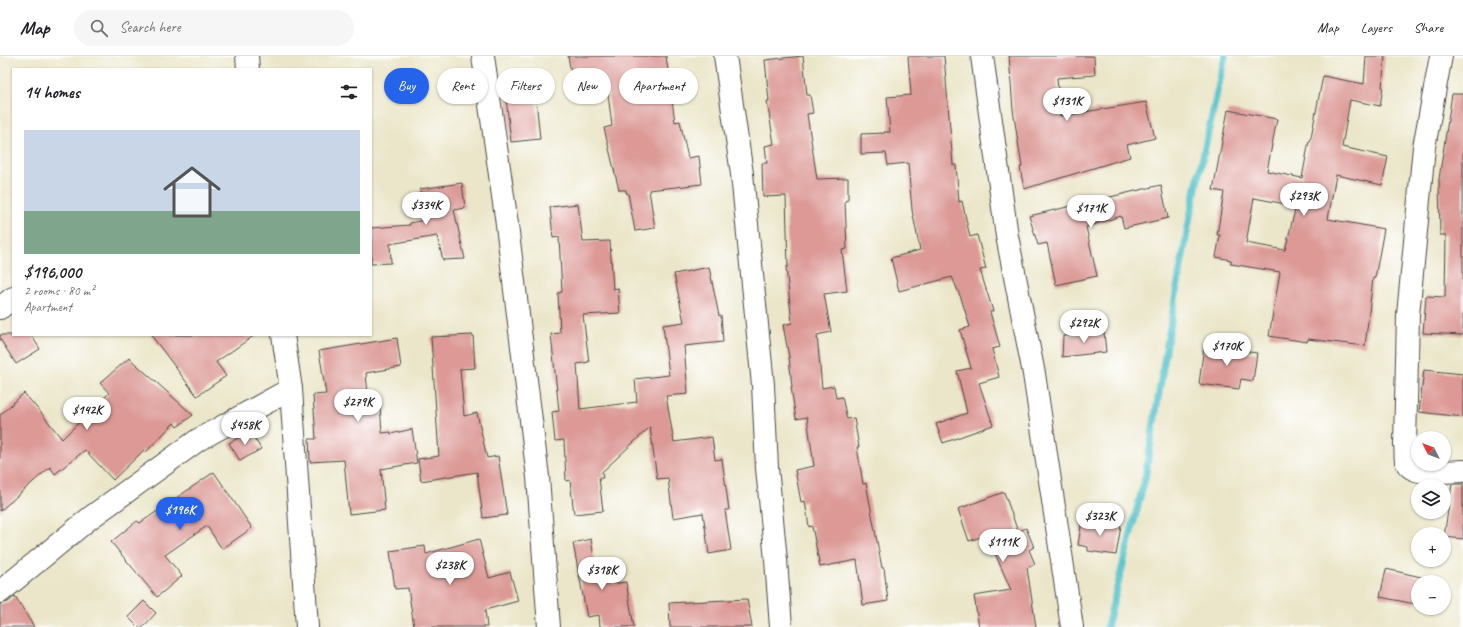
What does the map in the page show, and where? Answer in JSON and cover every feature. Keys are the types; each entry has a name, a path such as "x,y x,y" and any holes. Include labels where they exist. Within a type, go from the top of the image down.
{"street":[{"path":"247,56 248,68"},
{"path":"482,56 506,217 537,469 549,627"},
{"path":"725,56 742,174 763,385 767,468 781,627"},
{"path":"982,56 1007,236 1034,374 1072,627"},
{"path":"1441,56 1424,147 1410,299 1406,461 1414,470 1424,472 1463,471"},
{"path":"0,308 12,299"},
{"path":"283,336 291,389 307,627"},
{"path":"0,592 90,518 198,440 291,389"}],"building":[{"path":"568,56 666,56 668,68 619,68 619,104 673,104 675,122 680,121 688,158 699,156 702,184 649,190 655,228 635,231 628,193 626,193 626,190 619,190 604,128 612,126 609,104 611,104 611,68 570,68"},
{"path":"803,56 807,95 810,95 813,113 807,114 817,179 848,178 848,200 845,201 847,249 842,250 847,291 824,294 831,332 817,335 822,388 834,386 836,398 842,397 847,419 854,418 863,484 866,483 882,568 884,568 888,601 863,605 857,560 820,567 812,526 809,527 805,501 801,502 795,470 814,466 807,417 796,419 791,387 789,357 783,325 792,323 786,267 788,267 786,196 763,197 762,163 767,163 765,146 774,144 767,101 769,101 765,60"},
{"path":"908,56 944,56 953,165 956,165 959,202 962,201 970,237 977,235 986,269 980,270 993,311 990,312 1000,347 992,349 999,377 979,383 993,425 943,443 936,424 967,413 957,371 971,368 960,330 970,327 961,298 952,277 899,291 891,258 920,250 912,210 908,163 888,165 886,153 861,154 861,134 890,132 887,97 911,95"},
{"path":"1009,56 1094,56 1095,75 1057,78 1060,116 1146,102 1155,138 1127,145 1130,157 1024,189 1013,110"},
{"path":"1366,56 1385,56 1380,106 1350,100 1342,147 1388,157 1382,185 1336,175 1328,219 1384,229 1375,278 1373,278 1365,346 1308,339 1307,342 1269,336 1280,272 1231,264 1231,260 1216,257 1220,235 1217,235 1224,192 1213,190 1228,110 1277,119 1267,171 1302,178 1323,76 1364,84","holes":["1254,198 1296,206 1285,250 1246,243"]},
{"path":"1452,94 1463,94 1463,335 1423,333 1426,296 1445,297 1446,235 1440,235 1439,179"},
{"path":"507,104 536,104 540,139 511,142"},
{"path":"462,183 465,208 454,210 465,259 443,260 437,236 390,244 391,263 372,264 372,228 410,225 410,223 424,220 420,189"},
{"path":"1161,185 1168,218 1124,228 1121,216 1086,227 1097,276 1056,285 1047,243 1038,245 1029,216"},
{"path":"578,204 583,242 610,241 613,289 618,288 620,313 583,315 589,362 577,364 580,409 637,402 635,379 669,375 663,325 684,322 674,274 709,267 719,316 721,315 723,342 684,346 688,394 666,396 674,442 712,437 715,460 722,459 729,510 725,510 731,550 709,554 703,513 673,518 668,478 657,479 650,427 602,472 603,478 599,478 603,511 574,514 570,480 566,481 564,440 555,441 552,412 559,411 551,334 560,333 558,293 562,292 559,237 553,238 550,207"},
{"path":"1104,332 1106,352 1062,357 1063,336"},
{"path":"0,335 32,336 40,349 16,364 0,339"},
{"path":"473,335 475,368 460,369 464,416 477,413 487,458 498,456 507,515 483,518 477,472 421,481 418,459 439,456 431,337"},
{"path":"152,336 254,336 216,362 226,376 197,396"},
{"path":"397,338 401,367 366,373 369,406 380,405 382,433 391,432 391,434 412,429 417,463 381,469 385,510 349,514 344,460 310,462 309,439 316,439 313,395 326,394 319,351"},
{"path":"1204,346 1257,353 1253,381 1241,379 1239,389 1199,384"},
{"path":"129,358 193,415 177,427 174,423 146,452 144,450 113,480 85,450 55,474 50,467 0,511 0,415 24,393 62,439 109,393 100,383"},
{"path":"1424,370 1463,374 1463,417 1419,412"},
{"path":"250,431 261,449 240,461 229,443"},
{"path":"214,472 252,528 222,549 207,526 165,555 182,576 157,597 111,542 137,521 140,523"},
{"path":"1452,484 1463,484 1463,539 1451,538 1451,527 1446,527 1447,519 1451,519"},
{"path":"1004,492 1018,532 1026,528 1034,547 1029,550 1035,564 1027,568 1036,627 979,627 974,596 1011,590 987,535 969,541 958,509"},
{"path":"1082,520 1121,526 1116,555 1088,551 1088,547 1078,545"},
{"path":"479,539 489,578 510,572 518,601 485,610 487,627 414,627 408,588 395,589 390,551 425,546 426,554"},
{"path":"591,539 597,577 611,574 613,584 626,582 634,627 600,627 599,615 587,617 573,543"},
{"path":"1386,569 1412,575 1411,575 1411,603 1380,597"},
{"path":"15,596 34,627 0,627 0,604 8,602"},
{"path":"747,599 752,627 670,627 669,603"},
{"path":"144,601 156,613 143,627 138,627 128,617"}],"waterway":[{"path":"1107,627 1145,478 1191,211 1225,56"}]}
